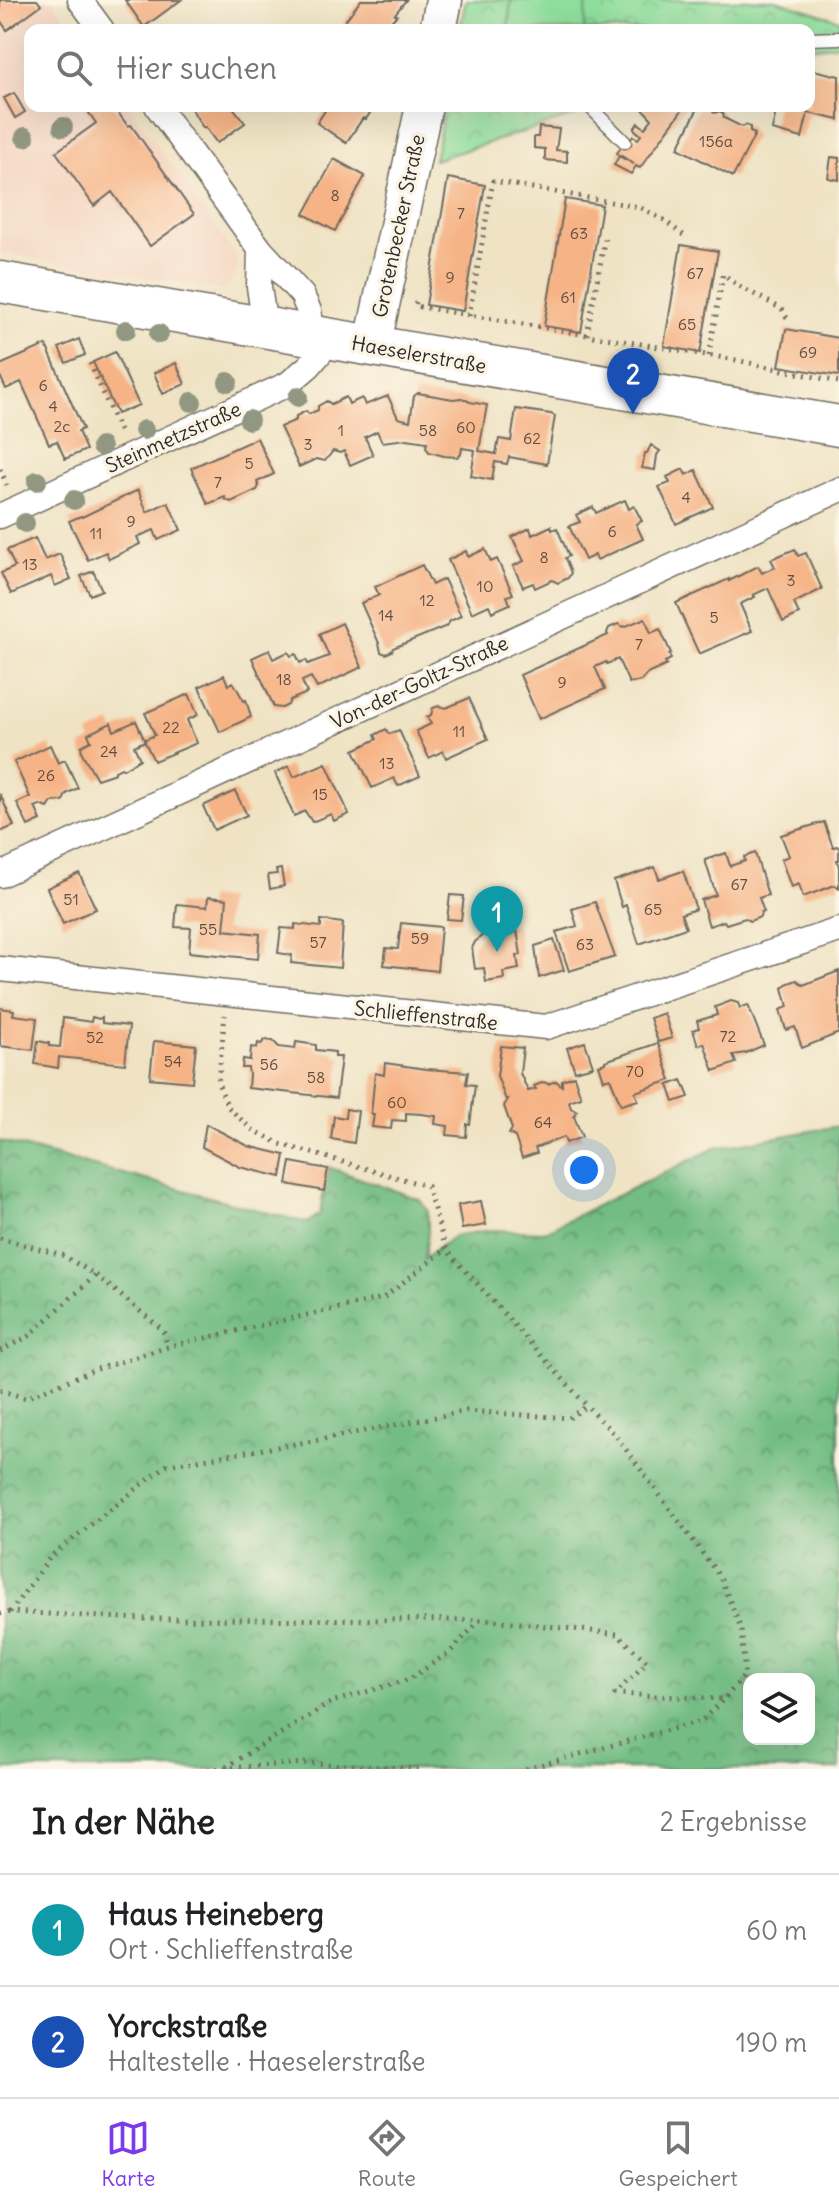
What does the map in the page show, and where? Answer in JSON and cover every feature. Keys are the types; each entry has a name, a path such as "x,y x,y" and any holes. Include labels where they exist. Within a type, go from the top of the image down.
{"main road":[{"path":"439,24 444,0"},
{"name":"Grotenbecker Straße","path":"372,347 423,112"},
{"name":"Haeselerstraße","path":"0,282 839,426"}],"street":[{"path":"80,0 98,24"},
{"path":"161,112 260,249 302,295 322,337"},
{"path":"260,249 259,287 265,327"},
{"name":"Steinmetzstraße","path":"0,516 288,384 309,366 322,337"},
{"name":"Von-der-Goltz-Straße","path":"0,875 839,490"},
{"name":"Schlieffenstraße","path":"0,969 546,1027 839,930"}],"lane":[{"path":"815,39 839,38"},
{"path":"594,112 625,142"}],"path":[{"path":"469,316 493,181 639,207 664,220 687,238"},
{"path":"587,335 605,238"},
{"path":"709,356 723,274 782,309 788,320"},
{"path":"418,291 415,306 709,356 839,382"},
{"path":"90,363 130,456"},
{"path":"227,994 218,1083 228,1107 250,1128 280,1144 427,1186 446,1249 616,1436 720,1577 741,1629 745,1675 701,1721 526,1769"},
{"path":"0,1238 62,1255 96,1275 163,1330 168,1347"},
{"path":"0,1390 25,1398 91,1371 168,1347 383,1298 446,1249"},
{"path":"0,1351 29,1336 96,1275"},
{"path":"10,1612 51,1556 167,1465 319,1440 466,1411 569,1418 587,1406"},
{"path":"0,1614 142,1619 480,1621 554,1626 617,1634 647,1662 615,1694 724,1699"},
{"path":"226,1767 332,1702 410,1679 451,1651 480,1621"},
{"path":"208,1769 305,1763 422,1769"}],"shaded area":[{"path":"0,0 52,0 70,24 24,24 24,112 132,112 236,256 237,272 226,288 221,290 0,253"}],"green space":[{"path":"466,0 776,0 839,20 839,44 815,47 815,24 461,24"},
{"path":"511,0 587,0 585,24 509,24"},
{"path":"444,112 583,112 577,115 434,160"},
{"path":"839,1126 839,1769 0,1769 0,1141 307,1223 320,1214 328,1167 419,1199 428,1211 424,1259 454,1236 490,1230 543,1232 715,1148"}],"building":[{"path":"0,0 37,0 41,5 7,30 0,20"},
{"path":"125,0 181,0 148,24 142,24"},
{"path":"361,0 406,0 389,24 343,24"},
{"path":"815,70 839,76 839,120 808,113 802,138 772,130 776,112 815,112"},
{"path":"14,93 25,112 15,118 4,98"},
{"path":"88,112 118,112 128,126 131,125 194,214 150,246 112,192 94,206 56,152 96,123"},
{"path":"194,112 237,112 245,123 217,143"},
{"path":"324,112 371,112 346,143 317,123"},
{"path":"646,112 681,112 640,168 636,166 631,174 614,165 619,156 634,164 617,153 628,138 630,140 633,136 638,139 641,135 634,129 638,123 645,128 652,119"},
{"path":"696,112 721,112 724,118 742,127 750,127 750,132 755,134 733,177 678,148"},
{"path":"539,127 559,129 556,150 567,151 567,162 545,160 545,149 534,148 534,137 538,137"},
{"path":"831,157 839,158 839,180 828,178"},
{"path":"334,159 365,176 335,231 304,214"},
{"path":"448,178 485,185 463,311 426,305"},
{"path":"565,199 602,205 581,332 544,326"},
{"path":"681,245 718,251 700,353 664,346"},
{"path":"786,329 839,338 839,376 779,366"},
{"path":"79,339 85,355 66,363 59,348"},
{"path":"46,345 83,429 78,431 86,450 65,459 57,441 49,444 21,382 6,389 0,376 0,365"},
{"path":"115,352 139,405 117,414 93,362"},
{"path":"176,363 185,384 163,394 154,373"},
{"path":"418,393 462,398 487,405 479,451 496,454 499,439 511,441 516,409 555,416 547,464 509,457 507,464 495,462 492,480 471,476 475,450 462,448 457,457 444,456 429,452 427,442 407,439 382,442 377,431 365,437 373,455 350,465 344,451 333,451 325,461 316,459 299,467 280,427 296,420 296,416 306,411 309,414 318,410 318,406 327,401 331,404 346,397 349,404 362,398 365,405 388,396 398,418 410,421 414,396"},
{"path":"257,438 274,474 257,482 257,490 231,502 225,497 208,504 191,468"},
{"path":"651,445 660,451 655,470 642,468 645,453"},
{"path":"683,469 686,475 696,470 713,507 676,524 659,487 670,483 667,477"},
{"path":"138,490 147,512 168,502 181,530 158,540 154,530 137,537 140,544 109,559 106,552 88,560 69,521"},
{"path":"625,500 629,509 634,506 642,521 636,524 643,539 597,560 595,555 585,560 569,526 580,522 576,515 593,507 596,513"},
{"path":"551,526 552,530 557,528 569,556 565,558 571,573 558,583 552,580 535,588 533,583 523,587 513,566 524,561 512,537 530,528 532,535"},
{"path":"35,538 45,560 60,554 71,579 55,586 51,576 11,594 1,573 15,567 7,550"},
{"path":"485,549 491,562 497,559 513,594 507,596 510,604 492,612 489,605 472,613 448,560 466,551 468,557"},
{"path":"795,549 798,556 806,553 822,589 794,603 799,614 783,622 768,588 753,595 755,597 740,604 752,631 699,654 676,603 758,566 762,573 775,567 771,559"},
{"path":"422,565 432,585 444,579 461,616 447,626 393,648 386,654 381,652 361,603 379,595 375,587"},
{"path":"93,571 102,590 90,595 81,576"},
{"path":"645,618 651,633 660,629 671,653 671,659 665,662 667,665 647,674 641,681 629,683 618,659 606,662 595,667 605,689 539,719 520,675 608,635 609,628 618,624 624,627"},
{"path":"342,623 362,667 317,688 311,677 302,681 307,693 290,700 282,708 274,707 252,658 269,650 273,659 288,652 291,656 296,654 300,663 306,660 308,664 329,656 319,634"},
{"path":"224,675 228,685 233,682 246,700 251,717 220,732 199,687"},
{"path":"189,694 198,715 187,720 197,743 154,761 144,740 155,735 145,713"},
{"path":"469,698 488,739 446,758 443,751 429,758 416,731 431,724 427,717 433,708 446,708"},
{"path":"136,721 145,741 134,746 140,759 97,779 82,753 81,746 91,741 88,734 111,723 114,731"},
{"path":"386,729 389,734 399,730 420,776 398,786 394,778 372,788 354,750 377,739 375,735"},
{"path":"50,745 58,763 65,760 78,788 66,794 63,801 52,802 48,808 35,807 41,820 28,826 17,803 30,797 14,762"},
{"path":"326,763 349,814 334,821 331,814 312,822 305,811 294,816 275,773 289,766 294,777"},
{"path":"235,791 247,815 214,830 203,806"},
{"path":"0,794 14,826 0,832"},
{"path":"824,822 833,847 838,846 839,849 839,888 835,885 803,897 799,884 791,887 781,859 789,856 781,835"},
{"path":"726,853 730,866 745,861 744,857 755,853 768,895 759,898 764,912 760,917 709,926 701,900 716,895 705,860"},
{"path":"655,867 659,879 683,871 696,909 681,914 686,928 639,944 614,881"},
{"path":"281,869 284,886 270,889 268,875 277,874 276,870"},
{"path":"79,873 96,909 63,924 47,888"},
{"path":"450,895 464,896 461,920 447,919"},
{"path":"208,897 227,899 224,930 260,934 258,959 189,952 191,928 175,927 177,904 207,907"},
{"path":"595,902 615,957 569,971 556,932 577,926 572,909"},
{"path":"321,920 343,923 340,968 291,963 292,955 278,953 281,928 295,929 295,924 321,927"},
{"path":"401,923 441,927 437,971 384,965 386,948 398,949"},
{"path":"516,924 521,955 517,956 519,969 503,972 504,979 486,982 484,968 475,969 472,948 475,942 489,929"},
{"path":"554,940 564,970 539,978 535,946"},
{"path":"839,971 839,1033 802,1048 795,1027 786,1030 780,1010 788,1007 783,988 797,980 803,985"},
{"path":"731,1001 738,1003 740,1008 748,1005 764,1045 733,1055 736,1063 714,1071 704,1043 698,1045 693,1030 699,1028 697,1021 717,1015 715,1007"},
{"path":"0,1008 14,1010 13,1015 37,1018 33,1050 0,1046"},
{"path":"664,1013 672,1038 658,1042 650,1018"},
{"path":"92,1017 102,1017 102,1023 129,1026 125,1064 59,1057 58,1068 35,1064 38,1041 60,1047 63,1018 91,1022"},
{"path":"154,1041 196,1045 192,1082 150,1078"},
{"path":"273,1041 279,1047 295,1049 296,1042 316,1045 316,1050 335,1052 335,1057 341,1057 336,1098 248,1088 248,1068 242,1068 243,1059 250,1060 251,1047 257,1048 258,1043"},
{"path":"585,1042 593,1066 575,1071 567,1048"},
{"path":"658,1043 671,1080 635,1092 638,1100 621,1105 610,1078 604,1080 599,1065"},
{"path":"501,1046 523,1048 520,1073 528,1091 544,1082 556,1081 562,1086 562,1080 574,1076 581,1097 569,1101 571,1108 577,1111 574,1116 582,1137 566,1143 564,1137 535,1148 537,1153 522,1158 515,1137 509,1134 512,1129 504,1106 508,1099 497,1076"},
{"path":"385,1063 468,1072 466,1084 475,1085 466,1137 447,1135 448,1126 435,1124 436,1116 421,1114 406,1113 406,1121 392,1120 391,1129 372,1127 375,1073 384,1075"},
{"path":"682,1080 689,1097 674,1102 668,1085"},
{"path":"346,1109 358,1111 354,1143 331,1139 334,1116 345,1118"},
{"path":"206,1124 248,1146 285,1155 281,1177 240,1167 202,1147"},
{"path":"291,1162 328,1169 324,1191 287,1184"},
{"path":"481,1201 486,1225 462,1229 458,1205"}],"place":[{"name":"Yorckstraße","path":"633,414"},
{"name":"Haus Heineberg","path":"497,952"}]}
